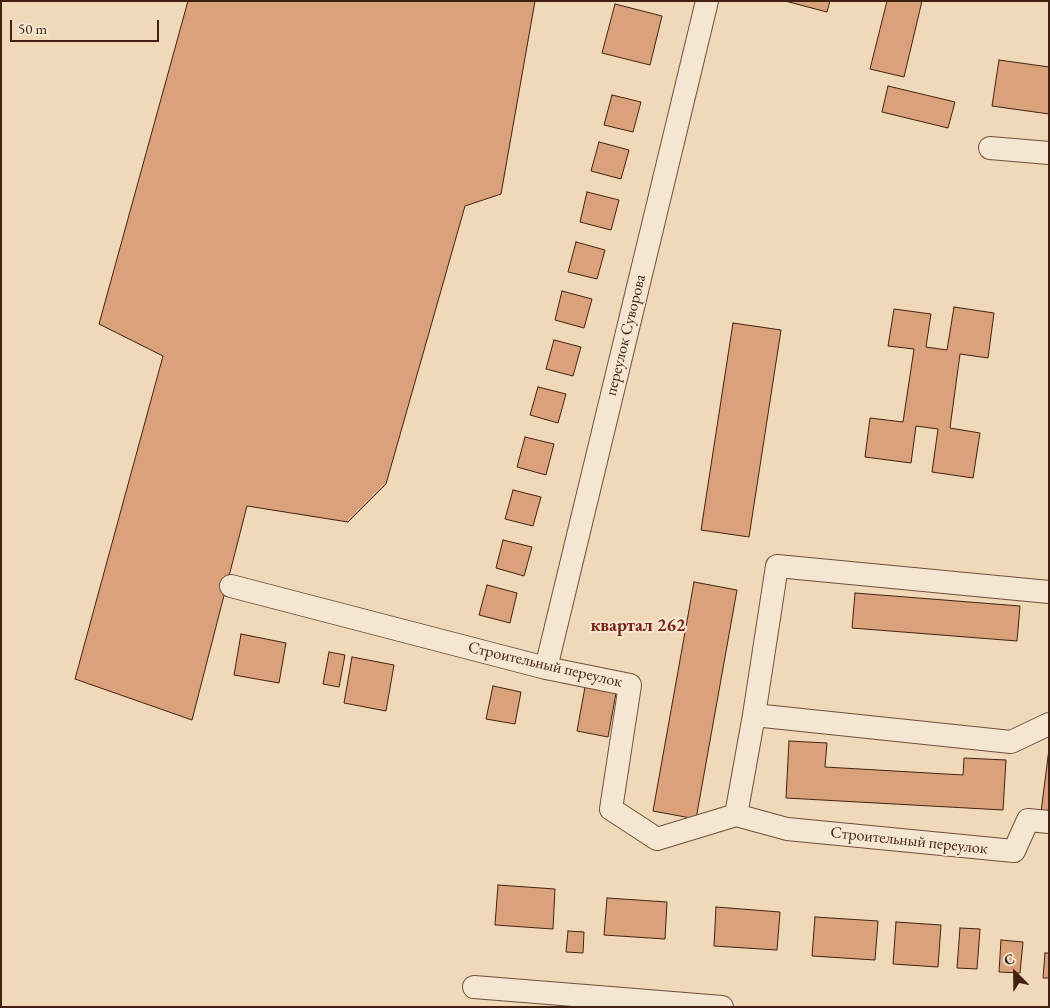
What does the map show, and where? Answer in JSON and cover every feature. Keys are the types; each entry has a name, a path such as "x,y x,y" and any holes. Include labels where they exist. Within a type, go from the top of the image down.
{"street":[{"name":"переулок Суворова","path":"546,668 707,1"},
{"path":"990,148 1049,152"},
{"path":"736,815 754,715 777,566 1049,592"},
{"name":"Строительный переулок","path":"231,586 546,668 630,685 612,810 657,839 736,815 788,829 1014,851 1028,820 1049,822"},
{"path":"754,715 1011,742 1049,724"},
{"path":"474,987 722,1007"}],"building":[{"path":"188,1 535,1 501,194 465,206 386,484 348,522 247,506 192,720 75,679 163,356 99,324"},
{"path":"785,1 830,1 827,12"},
{"path":"887,1 922,1 904,77 870,69"},
{"path":"615,4 662,16 650,65 602,53"},
{"path":"999,60 1049,67 1049,114 992,106"},
{"path":"888,86 955,102 948,128 882,112"},
{"path":"612,95 641,102 633,132 604,125"},
{"path":"599,142 629,150 621,179 591,171"},
{"path":"587,192 619,200 611,230 580,222"},
{"path":"576,242 605,250 597,279 568,272"},
{"path":"562,291 592,299 584,328 555,320"},
{"path":"954,307 994,313 988,358 960,354 950,428 980,433 973,478 932,472 938,429 916,426 911,463 865,457 870,418 903,422 914,349 888,346 894,309 931,314 926,347 947,350"},
{"path":"733,323 781,330 749,537 701,530"},
{"path":"554,340 581,347 573,376 546,369"},
{"path":"538,387 566,394 558,423 530,415"},
{"path":"525,437 554,444 546,475 517,467"},
{"path":"513,490 541,497 533,526 505,519"},
{"path":"503,540 532,547 524,576 496,568"},
{"path":"694,582 737,590 696,819 653,811"},
{"path":"487,585 517,593 510,623 479,615"},
{"path":"855,593 1020,606 1017,641 852,628"},
{"path":"241,634 286,643 279,683 234,675"},
{"path":"329,652 345,655 339,687 323,684"},
{"path":"352,657 394,665 386,711 344,703"},
{"path":"493,686 521,692 515,724 486,719"},
{"path":"585,687 616,693 608,737 577,731"},
{"path":"789,741 827,743 825,767 963,775 964,758 1006,760 1003,810 786,798"},
{"path":"1049,749 1049,813 1041,812"},
{"path":"498,885 555,889 553,929 495,925"},
{"path":"607,898 667,902 665,939 604,935"},
{"path":"716,907 780,912 777,950 714,946"},
{"path":"815,917 878,921 875,960 812,956"},
{"path":"896,922 941,925 938,967 893,964"},
{"path":"960,928 980,929 977,969 957,968"},
{"path":"568,931 584,932 583,953 566,952"},
{"path":"1001,940 1023,942 1020,973 999,972"},
{"path":"1045,953 1049,953 1049,978 1043,978"}],"district":[{"name":"квартал 262","path":"638,626"}]}
